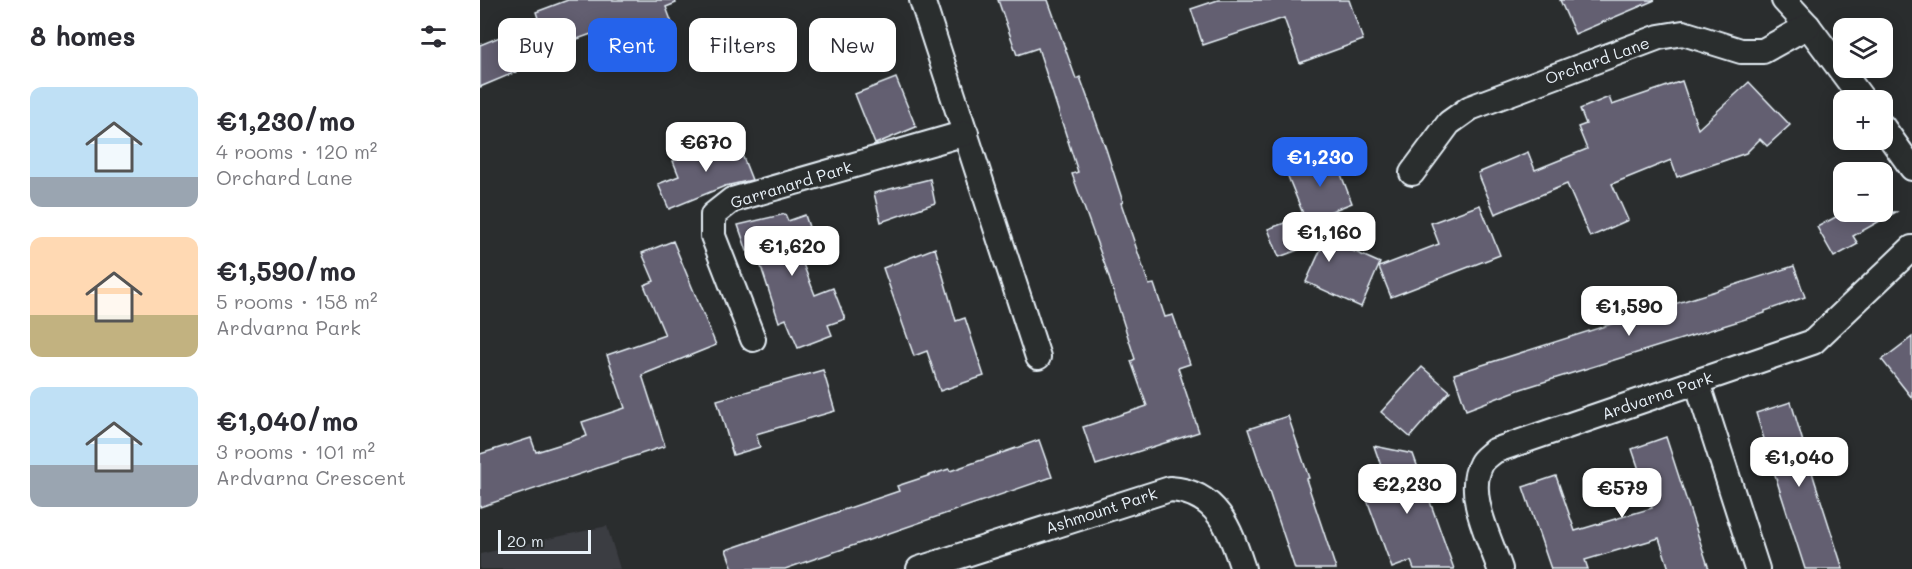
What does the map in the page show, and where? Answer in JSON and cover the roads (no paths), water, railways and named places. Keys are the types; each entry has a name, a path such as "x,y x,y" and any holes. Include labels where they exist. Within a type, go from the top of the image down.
{"street":[{"path":"922,0 1038,357"},
{"path":"1784,0 1808,26 1856,90"},
{"name":"Orchard Lane","path":"1412,172 1435,140 1464,111 1659,37 1683,33 1741,51 1762,51 1808,26"},
{"name":"Garranard Park","path":"753,339 713,236 713,215 720,207 732,200 966,133"},
{"path":"1893,141 1912,168"},
{"name":"Ardvarna Park","path":"1500,569 1477,500 1476,479 1481,462 1494,451 1813,342 1912,248"},
{"path":"1697,382 1757,569"},
{"name":"Ashmount Park","path":"919,569 1170,489 1196,495 1214,507 1230,529 1243,569"}]}
